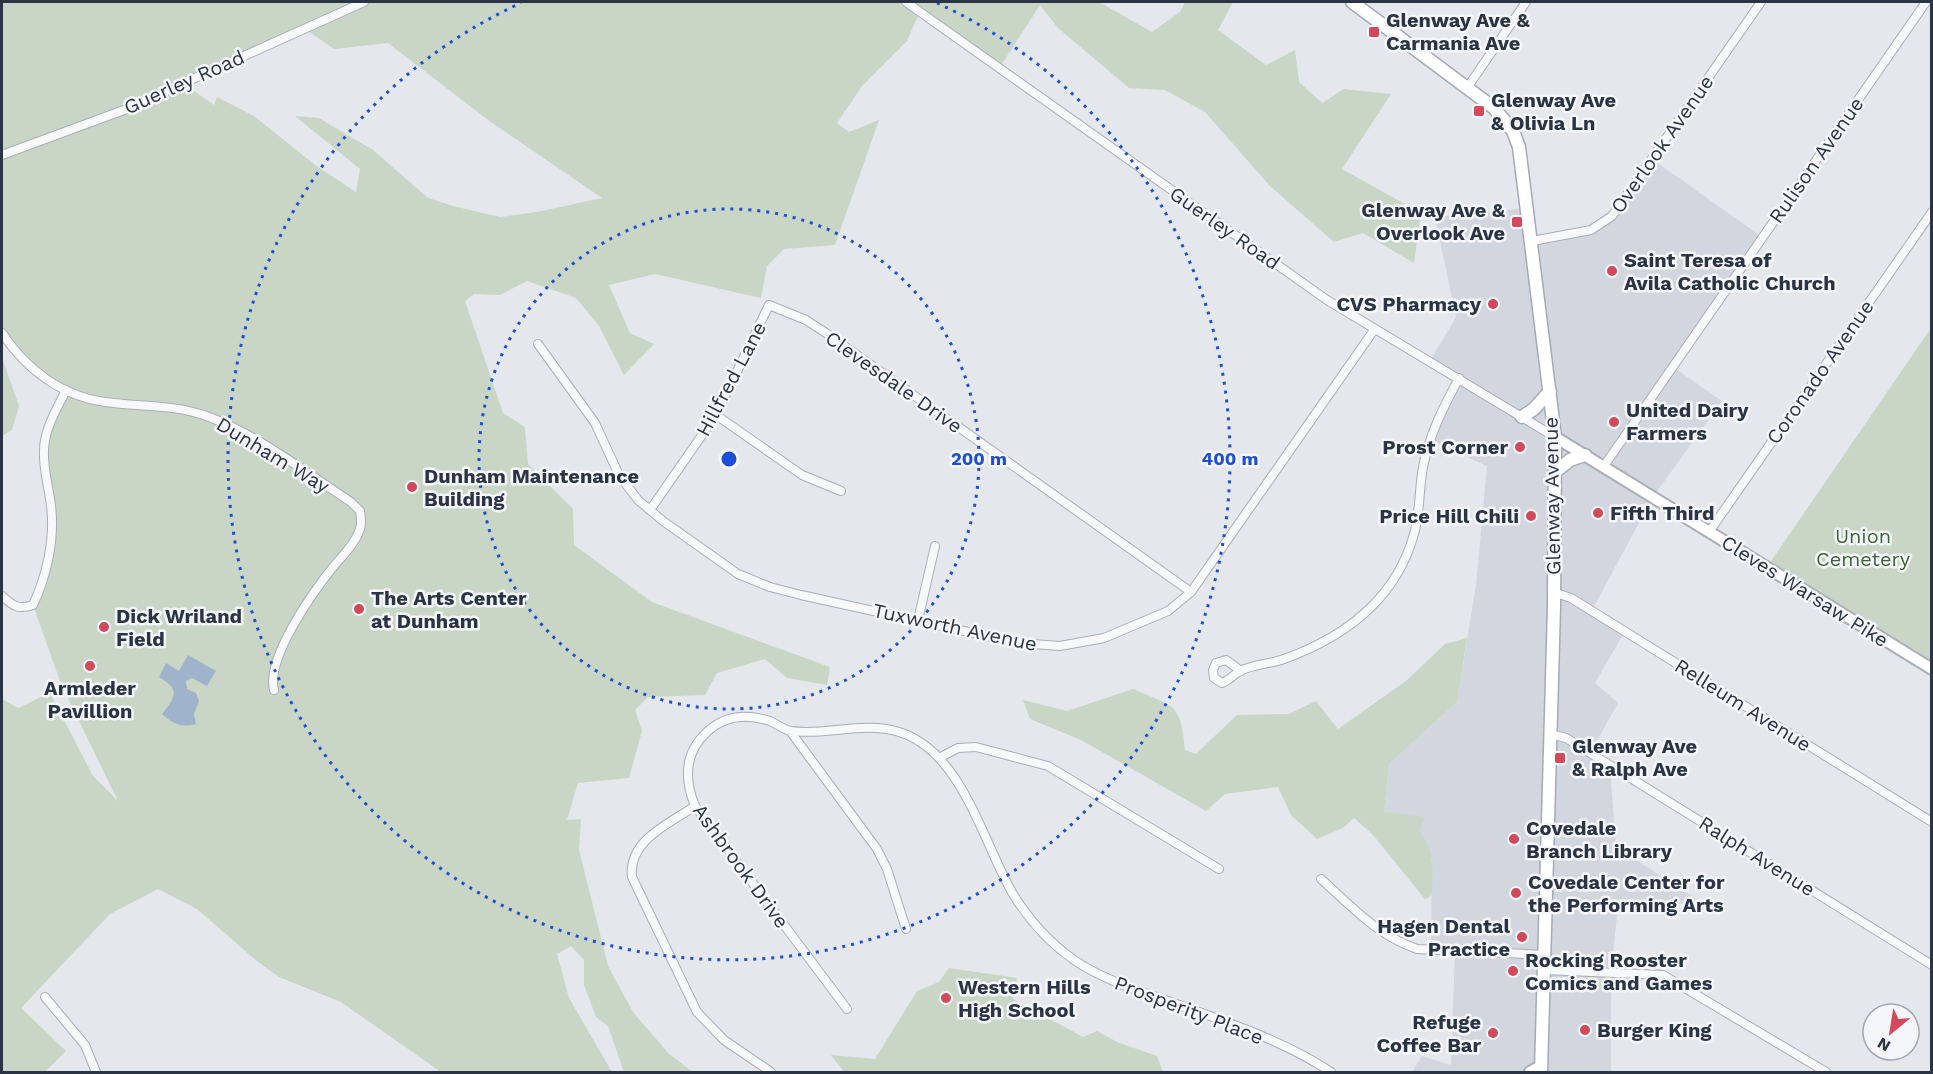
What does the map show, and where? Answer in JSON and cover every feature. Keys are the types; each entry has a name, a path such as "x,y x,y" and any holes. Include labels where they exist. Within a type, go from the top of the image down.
{"main road":[{"name":"Glenway Avenue","path":"1358,4 1494,108 1513,131 1519,147 1555,437 1545,955 1537,1070"},
{"path":"1522,417 1534,409 1550,391"},
{"path":"1554,471 1570,460 1586,455"}],"street":[{"name":"Guerley Road","path":"2,156 134,106 364,2"},
{"name":"Guerley Road","path":"906,2 1327,300 1555,437"},
{"path":"1467,88 1526,2"},
{"name":"Overlook Avenue","path":"1532,242 1542,237 1592,230 1612,216 1761,2"},
{"name":"Rulison Avenue","path":"1604,466 1926,2"},
{"name":"Coronado Avenue","path":"1709,532 1932,212"},
{"name":"Hillfred Lane","path":"650,510 716,415 769,305"},
{"name":"Clevesdale Drive","path":"769,305 806,320 826,333 1191,592"},
{"name":"Tuxworth Avenue","path":"538,344 595,423 624,481 650,510 724,564 753,581 1019,643 1060,646 1104,638 1168,611 1191,592 1374,330"},
{"name":"Dunham Way","path":"2,333 26,363 44,379 66,390 106,402 186,409 231,425 351,502 360,511 361,527 354,542 315,593 282,651 272,681 274,690"},
{"path":"1241,670 1278,662 1322,643 1362,616 1384,594 1408,550 1417,519 1424,464 1430,440 1460,378"},
{"path":"2,596 14,607 23,608 33,605 44,578 50,542 52,508 44,452 46,433 66,390"},
{"path":"716,415 802,475 841,491"},
{"name":"Cleves Warsaw Pike","path":"1555,437 1932,669"},
{"path":"918,620 935,546"},
{"name":"Relleum Avenue","path":"1553,592 1571,598 1932,822"},
{"name":"Ashbrook Drive","path":"847,1009 695,806 687,783 688,762 694,748 708,730 727,719 744,716 773,722 790,731 859,728 897,731 927,746 939,758"},
{"path":"790,731 877,849 887,869 906,929"},
{"name":"Ralph Avenue","path":"1550,734 1566,738 1932,966"},
{"path":"939,758 958,748 976,747 1048,766 1219,869"},
{"name":"Prosperity Place","path":"939,758 973,811 1003,875 1027,915 1073,959 1110,981 1218,1019 1279,1044 1331,1072"},
{"path":"695,806 639,846 632,861 632,877 697,1012 724,1040 771,1072"},
{"path":"1321,879 1361,918 1403,944 1417,949 1545,955"},
{"path":"1544,970 1663,975 1826,1072"},
{"path":"45,997 85,1046 96,1072"}],"shaded area":[{"path":"1652,159 1762,237 1673,367 1722,401 1653,497 1592,610 1625,631 1595,683 1618,703 1590,753 1610,766 1616,847 1703,903 1618,906 1611,971 1611,1072 1412,1072 1422,1056 1451,1065 1455,952 1431,951 1432,859 1384,812 1389,764 1457,702 1476,585 1487,466 1430,440 1459,378 1430,361 1456,317 1435,217 1527,208 1532,241 1585,231 1605,222"}],"green space":[{"path":"2,2 1099,2 1152,32 1180,12 1185,2 1233,2 1218,30 1266,65 1295,50 1299,82 1322,103 1344,89 1391,94 1342,169 1421,213 1414,263 1363,233 1334,242 1270,186 1205,112 1165,90 1129,88 1058,28 1040,5 1000,67 920,11 907,41 862,86 837,123 849,132 879,120 835,245 784,249 767,266 761,298 655,274 609,285 630,333 654,344 624,375 599,326 576,298 527,281 500,295 474,294 465,301 503,413 525,427 528,464 573,509 574,545 652,602 830,667 827,685 787,678 765,659 717,673 705,695 648,697 635,710 642,731 629,778 578,783 567,820 581,819 579,850 608,966 633,1012 669,1054 693,1072 624,1072 608,1026 596,1017 584,985 584,960 571,946 557,954 569,998 612,1072 441,1072 341,1002 279,977 258,962 197,909 158,889 110,914 21,1008 66,1051 45,1072 2,1072 2,699 18,708 50,693 93,776 118,801 61,684 33,605 50,542 44,452 65,390 44,379 2,333","holes":["304,28 334,49 388,43 488,120 602,198 537,212 500,217 453,206 428,198 373,150 319,118 295,116 360,169 356,192 315,165 254,116 217,97 214,105 184,84"]},
{"name":"Union Cemetery","path":"1931,328 1931,669 1767,567"},
{"path":"2,358 19,406 12,430 2,436"},
{"path":"1467,638 1457,702 1389,764 1384,812 1425,817 1419,831 1431,853 1432,895 1425,899 1373,835 1354,818 1343,828 1317,839 1291,815 1278,787 1225,794 1206,811 1081,740 1030,719 1023,700 1067,711 1133,689 1173,708 1181,723 1185,750 1196,754 1237,715 1289,714 1316,701 1338,729 1406,681 1445,644"},
{"name":"Western Hills High School","path":"949,968 1017,978 1013,999 1083,1037 1097,1031 1117,1042 1157,1056 1163,1072 844,1072 831,1055 875,1059 917,991 939,982"}],"water":[{"path":"188,655 216,671 207,686 192,678 186,681 187,689 196,693 199,701 194,714 196,724 186,726 174,723 162,714 174,695 171,686 159,677 166,663 179,671"}],"place":[{"name":"Glenway Ave & Carmania Ave","path":"1374,32"},
{"name":"Glenway Ave & Olivia Ln","path":"1479,111"},
{"name":"Glenway Ave & Overlook Ave","path":"1517,222"},
{"name":"Saint Teresa of Avila Catholic Church","path":"1612,271"},
{"name":"CVS Pharmacy","path":"1493,304"},
{"name":"United Dairy Farmers","path":"1614,422"},
{"name":"Prost Corner","path":"1520,447"},
{"name":"Dunham Maintenance Building","path":"412,487"},
{"name":"Fifth Third","path":"1598,513"},
{"name":"Price Hill Chili","path":"1531,516"},
{"name":"The Arts Center at Dunham","path":"359,609"},
{"name":"Dick Wriland Field","path":"104,627"},
{"name":"Armleder Pavillion","path":"90,666"},
{"name":"Glenway Ave & Ralph Ave","path":"1560,758"},
{"name":"Covedale Branch Library","path":"1514,839"},
{"name":"Covedale Center for the Performing Arts","path":"1516,893"},
{"name":"Hagen Dental Practice","path":"1522,937"},
{"name":"Rocking Rooster Comics and Games","path":"1513,971"},
{"name":"Western Hills High School","path":"946,998"},
{"name":"Burger King","path":"1585,1030"},
{"name":"Refuge Coffee Bar","path":"1493,1033"}]}
